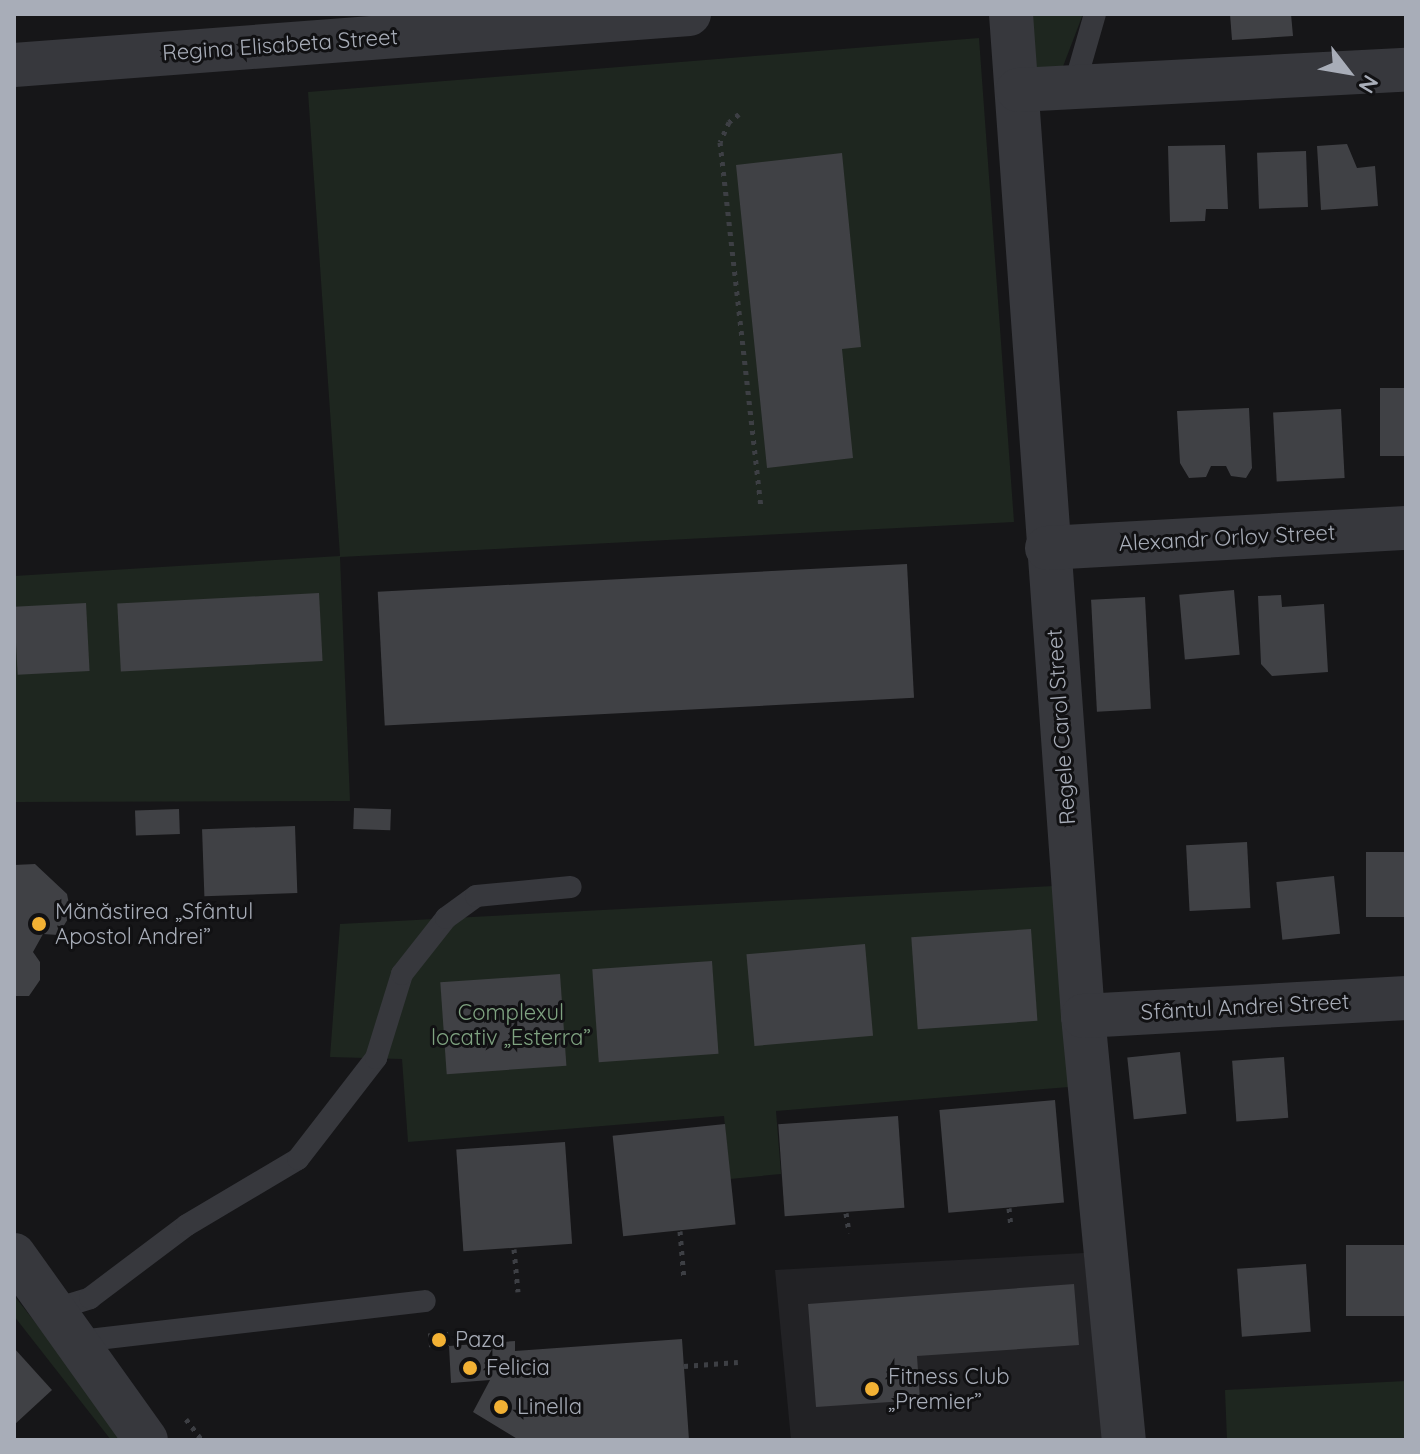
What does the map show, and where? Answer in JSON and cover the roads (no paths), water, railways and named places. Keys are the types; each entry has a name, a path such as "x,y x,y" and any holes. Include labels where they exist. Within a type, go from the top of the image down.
{"street":[{"name":"Regina Elisabeta Street","path":"14,65 689,14"},
{"name":"Regele Carol Street","path":"1011,14 1083,1016 1124,1440"},
{"path":"1018,90 1406,70"},
{"name":"Alexandr Orlov Street","path":"1047,548 1406,528"},
{"name":"Sfântul Andrei Street","path":"1083,1016 1406,998"},
{"path":"14,1255 67,1325 146,1440"}],"lane":[{"path":"1074,87 1095,14"},
{"path":"67,1325 90,1298 187,1225 298,1159 376,1058 402,974 446,918 476,896 571,887"},
{"path":"67,1325 425,1301"}],"place":[{"name":"Mănăstirea „Sfântul Apostol Andrei”","path":"39,924"},
{"name":"Paza","path":"439,1340"},
{"name":"Felicia","path":"470,1368"},
{"name":"Fitness Club „Premier”","path":"872,1389"},
{"name":"Linella","path":"501,1407"}],"park label":[{"name":"Complexul locativ „Esterra”","path":"511,1024"}]}
